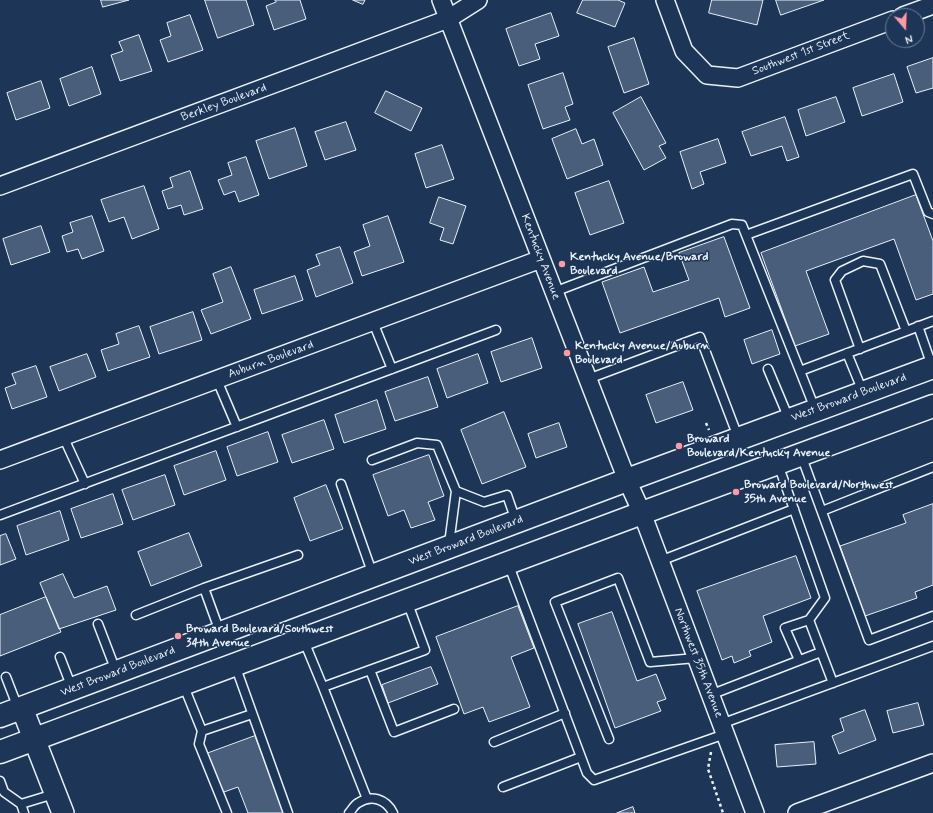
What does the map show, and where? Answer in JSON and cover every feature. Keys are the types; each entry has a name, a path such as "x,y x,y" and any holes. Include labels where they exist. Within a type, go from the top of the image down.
{"main road":[{"name":"West Broward Boulevard","path":"13,711 627,480 933,367"},
{"path":"0,752 933,406"}],"street":[{"name":"Kentucky Avenue","path":"441,0 627,480 642,513"},
{"name":"Berkley Boulevard","path":"0,186 448,19 478,0"},
{"name":"Southwest 1st Street","path":"665,0 684,51 707,75 738,78 885,23"},
{"path":"923,8 933,4"},
{"name":"Auburn Boulevard","path":"0,460 542,259"},
{"name":"Northwest 35th Avenue","path":"642,513 755,813"},
{"path":"13,711 34,739 63,813"},
{"path":"797,813 933,763"}],"lane":[{"path":"746,234 913,174 928,212 933,214"},
{"path":"554,292 732,224 742,225 815,410"},
{"path":"860,349 835,280 842,271 863,261 880,264 906,331"},
{"path":"800,371 933,320"},
{"path":"373,322 392,369"},
{"path":"918,326 933,367"},
{"path":"0,516 496,330"},
{"path":"588,379 700,337 738,439"},
{"path":"847,353 863,393"},
{"path":"768,369 789,420"},
{"path":"217,380 237,427"},
{"path":"63,436 85,484"},
{"path":"372,460 417,443 437,445 456,491 448,547"},
{"path":"801,454 868,640 933,616"},
{"path":"778,463 825,598 809,620 785,628 799,660"},
{"path":"822,511 933,467"},
{"path":"341,484 373,576"},
{"path":"456,491 484,502 507,495 516,522"},
{"path":"660,561 794,509"},
{"path":"136,615 204,588 298,555"},
{"path":"508,563 587,773 594,780 723,729 833,683 933,646"},
{"path":"609,739 555,602 618,578 650,662 696,658"},
{"path":"204,588 220,633"},
{"path":"323,687 425,650 407,600"},
{"path":"809,620 833,683"},
{"path":"98,624 117,672"},
{"path":"303,639 367,798"},
{"path":"710,695 821,652"},
{"path":"60,657 72,689"},
{"path":"234,664 288,813"},
{"path":"370,670 394,732 454,709"},
{"path":"6,677 13,711"},
{"path":"183,684 202,731 199,744 227,813"},
{"path":"494,742 565,713"},
{"path":"202,731 252,714"},
{"path":"503,787 581,757"},
{"path":"0,781 2,793 21,804 24,813"},
{"path":"21,804 55,793"},
{"path":"350,813 356,804 367,798 380,799 390,806 393,813"}],"path":[{"path":"712,751 708,769 723,813"}],"building":[{"path":"101,0 129,0 103,7"},
{"path":"205,0 246,0 254,25 218,38"},
{"path":"275,0 300,0 306,19 274,30 266,6 276,2"},
{"path":"353,0 365,0 363,4"},
{"path":"583,0 618,0 625,3 615,27 577,13"},
{"path":"712,0 763,0 757,25 709,13"},
{"path":"776,0 824,0 781,15"},
{"path":"551,13 559,36 535,44 540,59 519,66 506,29"},
{"path":"190,15 203,50 168,62 160,40 171,36 167,23"},
{"path":"139,35 152,71 120,81 111,55 123,51 119,42"},
{"path":"634,38 649,84 624,93 608,47"},
{"path":"933,58 933,88 916,93 907,67"},
{"path":"92,67 101,94 69,106 60,79"},
{"path":"563,73 573,104 565,107 570,120 543,129 528,85"},
{"path":"894,74 903,102 862,116 853,88"},
{"path":"41,81 50,108 16,120 7,93"},
{"path":"386,91 422,108 411,131 375,113"},
{"path":"641,97 666,143 659,146 666,158 644,170 613,113"},
{"path":"836,97 845,122 806,136 798,110"},
{"path":"785,117 799,157 787,161 782,146 751,156 742,132"},
{"path":"346,122 356,150 325,160 315,132"},
{"path":"295,128 307,166 269,179 256,141"},
{"path":"576,129 582,144 594,139 603,165 567,179 552,139"},
{"path":"718,139 726,163 700,172 704,184 692,189 680,152"},
{"path":"442,145 454,179 426,188 415,154"},
{"path":"246,157 259,195 239,202 235,191 224,195 218,180 232,175 228,163"},
{"path":"190,171 203,209 184,215 181,205 168,209 162,191 173,187 170,178"},
{"path":"609,181 624,223 590,235 575,193"},
{"path":"144,186 159,229 132,239 124,217 109,222 101,200"},
{"path":"916,195 933,241 933,294 916,300 894,239 806,271 829,334 795,346 761,253"},
{"path":"439,197 466,206 453,244 440,240 444,228 430,223"},
{"path":"92,216 104,251 82,259 78,249 67,252 62,236 73,232 70,223"},
{"path":"388,216 404,262 362,276 354,252 370,246 363,225"},
{"path":"41,226 50,252 11,265 3,239"},
{"path":"724,237 750,308 725,317 719,298 620,333 602,282 644,267 653,292 689,280 679,253"},
{"path":"340,247 353,283 316,297 307,270 320,265 316,255"},
{"path":"231,267 251,319 211,334 201,310 223,302 213,274"},
{"path":"295,276 303,300 262,314 254,290"},
{"path":"193,312 202,340 159,354 150,327"},
{"path":"139,326 150,357 108,371 101,350 119,344 116,334"},
{"path":"772,330 780,354 752,364 744,340"},
{"path":"532,338 542,368 501,382 491,352"},
{"path":"87,354 96,377 59,391 50,367"},
{"path":"478,354 488,383 447,398 437,369"},
{"path":"36,366 47,397 12,409 5,388 16,384 12,374"},
{"path":"428,377 438,407 395,421 385,392"},
{"path":"683,382 693,410 656,423 646,395"},
{"path":"377,400 386,429 344,443 335,415"},
{"path":"504,412 526,467 482,484 461,430"},
{"path":"324,420 334,449 292,463 282,435"},
{"path":"559,423 567,447 536,458 528,434"},
{"path":"268,432 278,462 237,476 227,447"},
{"path":"216,451 226,480 184,495 174,466"},
{"path":"429,455 444,496 428,502 435,520 411,528 404,510 388,516 373,475"},
{"path":"165,475 175,505 133,520 122,490"},
{"path":"326,485 343,529 310,541 294,498"},
{"path":"113,494 123,524 81,538 71,509"},
{"path":"933,504 933,585 915,592 917,598 865,616 840,546 906,523 903,515"},
{"path":"60,511 69,540 26,555 17,526"},
{"path":"189,533 202,566 151,586 138,552"},
{"path":"6,534 16,559 0,565 0,536"},
{"path":"796,556 811,598 763,616 772,642 749,651 751,656 734,663 732,656 722,660 697,591"},
{"path":"63,574 74,598 107,586 116,610 59,629 40,583"},
{"path":"46,597 61,632 0,656 0,615"},
{"path":"518,606 534,648 511,657 530,707 489,722 483,707 464,714 436,637"},
{"path":"612,612 637,681 656,674 666,699 657,702 661,711 615,728 578,624"},
{"path":"431,667 438,684 388,703 382,685"},
{"path":"918,703 924,725 893,733 887,711"},
{"path":"865,710 876,740 839,754 832,736 844,731 840,719"},
{"path":"255,736 284,812 248,813 238,787 221,793 206,754"},
{"path":"814,742 816,764 777,767 775,745"},
{"path":"633,807 635,813 617,813"}],"place":[{"name":"Kentucky Avenue/Broward Boulevard","path":"562,264"},
{"name":"Kentucky Avenue/Auburn Boulevard","path":"567,353"},
{"name":"Broward Boulevard/Kentucky Avenue","path":"679,446"},
{"name":"Broward Boulevard/Northwest 35th Avenue","path":"736,492"},
{"name":"Broward Boulevard/Southwest 34th Avenue","path":"178,636"}]}
